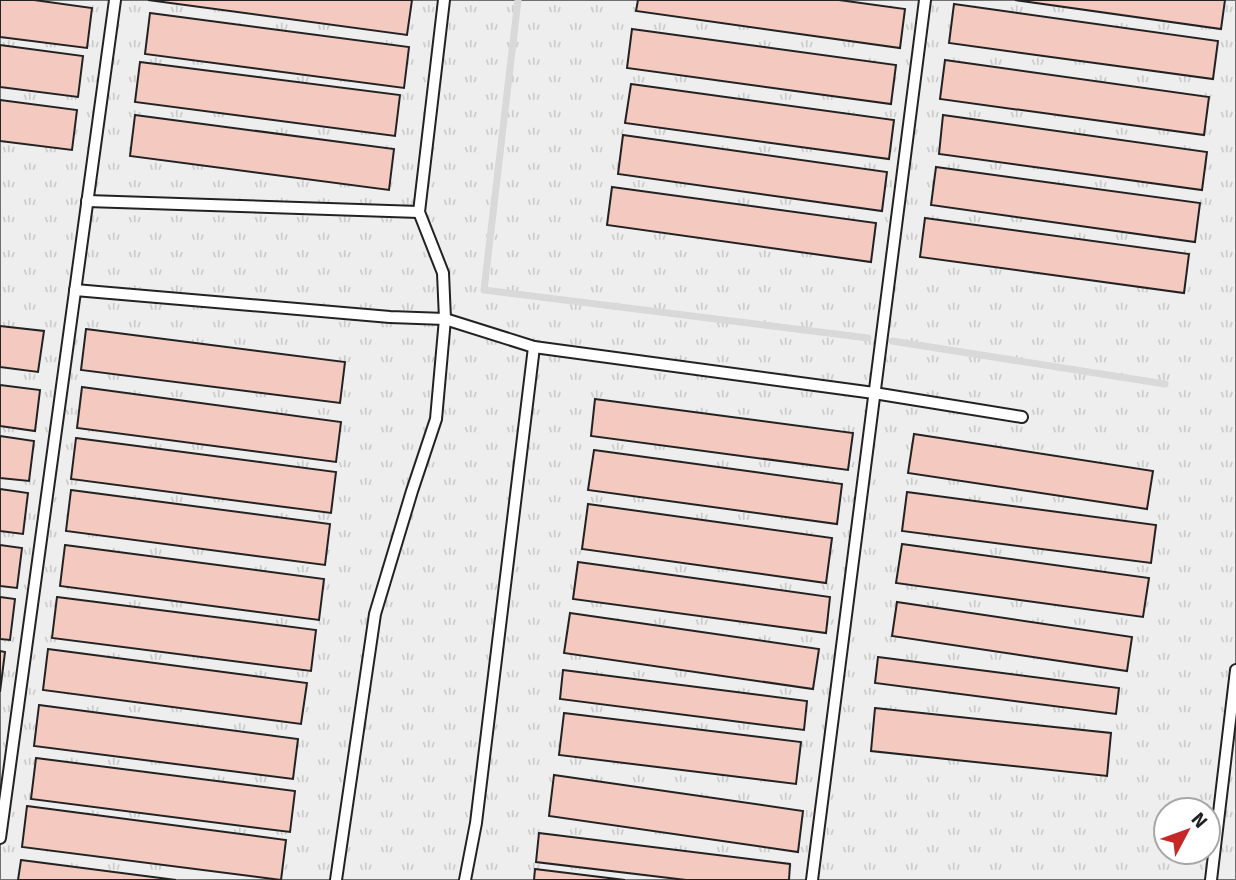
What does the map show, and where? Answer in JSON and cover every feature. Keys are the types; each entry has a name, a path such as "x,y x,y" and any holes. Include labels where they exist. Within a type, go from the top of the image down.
{"lane":[{"path":"0,838 115,0"},
{"path":"336,880 375,614 436,419 445,319 443,273 419,212 444,0"},
{"path":"812,880 925,0"},
{"path":"87,201 419,212"},
{"path":"75,290 390,317 445,319 534,346 874,393 1022,417"},
{"path":"465,880 476,823 534,346"},
{"path":"1211,880 1236,670"}],"green space":[{"path":"0,0 1236,0 1236,880 0,880"}],"building":[{"path":"0,0 34,0 92,8 87,48 0,37"},
{"path":"148,0 412,0 407,35"},
{"path":"638,0 839,0 905,9 900,48 636,11"},
{"path":"1015,0 1225,0 1221,29"},
{"path":"954,4 1218,41 1213,79 949,43"},
{"path":"150,13 409,47 404,88 145,54"},
{"path":"632,29 896,65 891,104 627,68"},
{"path":"0,45 83,56 78,97 0,87"},
{"path":"945,60 1209,97 1204,135 940,99"},
{"path":"140,62 400,95 395,136 135,102"},
{"path":"631,84 894,120 889,159 625,123"},
{"path":"0,100 77,110 72,150 0,141"},
{"path":"135,115 394,149 389,190 130,156"},
{"path":"943,115 1207,152 1202,190 939,154"},
{"path":"623,135 887,172 882,211 618,174"},
{"path":"936,167 1200,203 1195,242 931,205"},
{"path":"612,187 876,223 871,262 607,225"},
{"path":"925,218 1189,254 1184,293 920,257"},
{"path":"0,326 44,331 38,372 0,367"},
{"path":"86,329 345,362 340,403 81,370"},
{"path":"0,385 40,390 35,431 0,426"},
{"path":"82,387 341,422 336,462 77,428"},
{"path":"595,399 853,433 848,470 591,436"},
{"path":"914,434 1153,471 1147,509 908,473"},
{"path":"0,436 34,441 29,481 0,478"},
{"path":"76,438 336,472 331,513 71,479"},
{"path":"594,450 842,484 837,524 588,490"},
{"path":"0,489 28,493 23,534 0,531"},
{"path":"71,490 330,524 325,565 66,531"},
{"path":"907,492 1156,525 1151,563 902,531"},
{"path":"588,504 832,538 826,583 582,549"},
{"path":"902,544 1149,578 1143,617 896,583"},
{"path":"0,545 22,548 17,588 0,586"},
{"path":"65,545 324,579 319,620 60,586"},
{"path":"578,562 830,597 826,633 573,599"},
{"path":"0,597 15,599 10,640 0,639"},
{"path":"57,597 316,630 311,671 52,638"},
{"path":"897,602 1132,637 1127,671 892,636"},
{"path":"570,613 819,649 813,689 564,653"},
{"path":"48,649 307,683 301,724 43,690"},
{"path":"0,651 5,652 0,692"},
{"path":"878,657 1119,688 1116,714 875,683"},
{"path":"563,670 807,701 804,730 560,699"},
{"path":"39,705 298,739 293,779 34,746"},
{"path":"875,708 1111,733 1107,776 871,751"},
{"path":"564,713 801,742 796,784 559,755"},
{"path":"36,758 295,791 290,832 31,799"},
{"path":"554,775 803,811 798,852 549,816"},
{"path":"27,806 286,840 281,880 22,847"},
{"path":"539,833 790,864 789,880 686,880 536,862"},
{"path":"21,860 176,880 18,880"},
{"path":"535,869 625,880 534,880"}],"waterway":[{"path":"518,0 484,290 868,338"},
{"path":"892,341 1165,384"}]}
